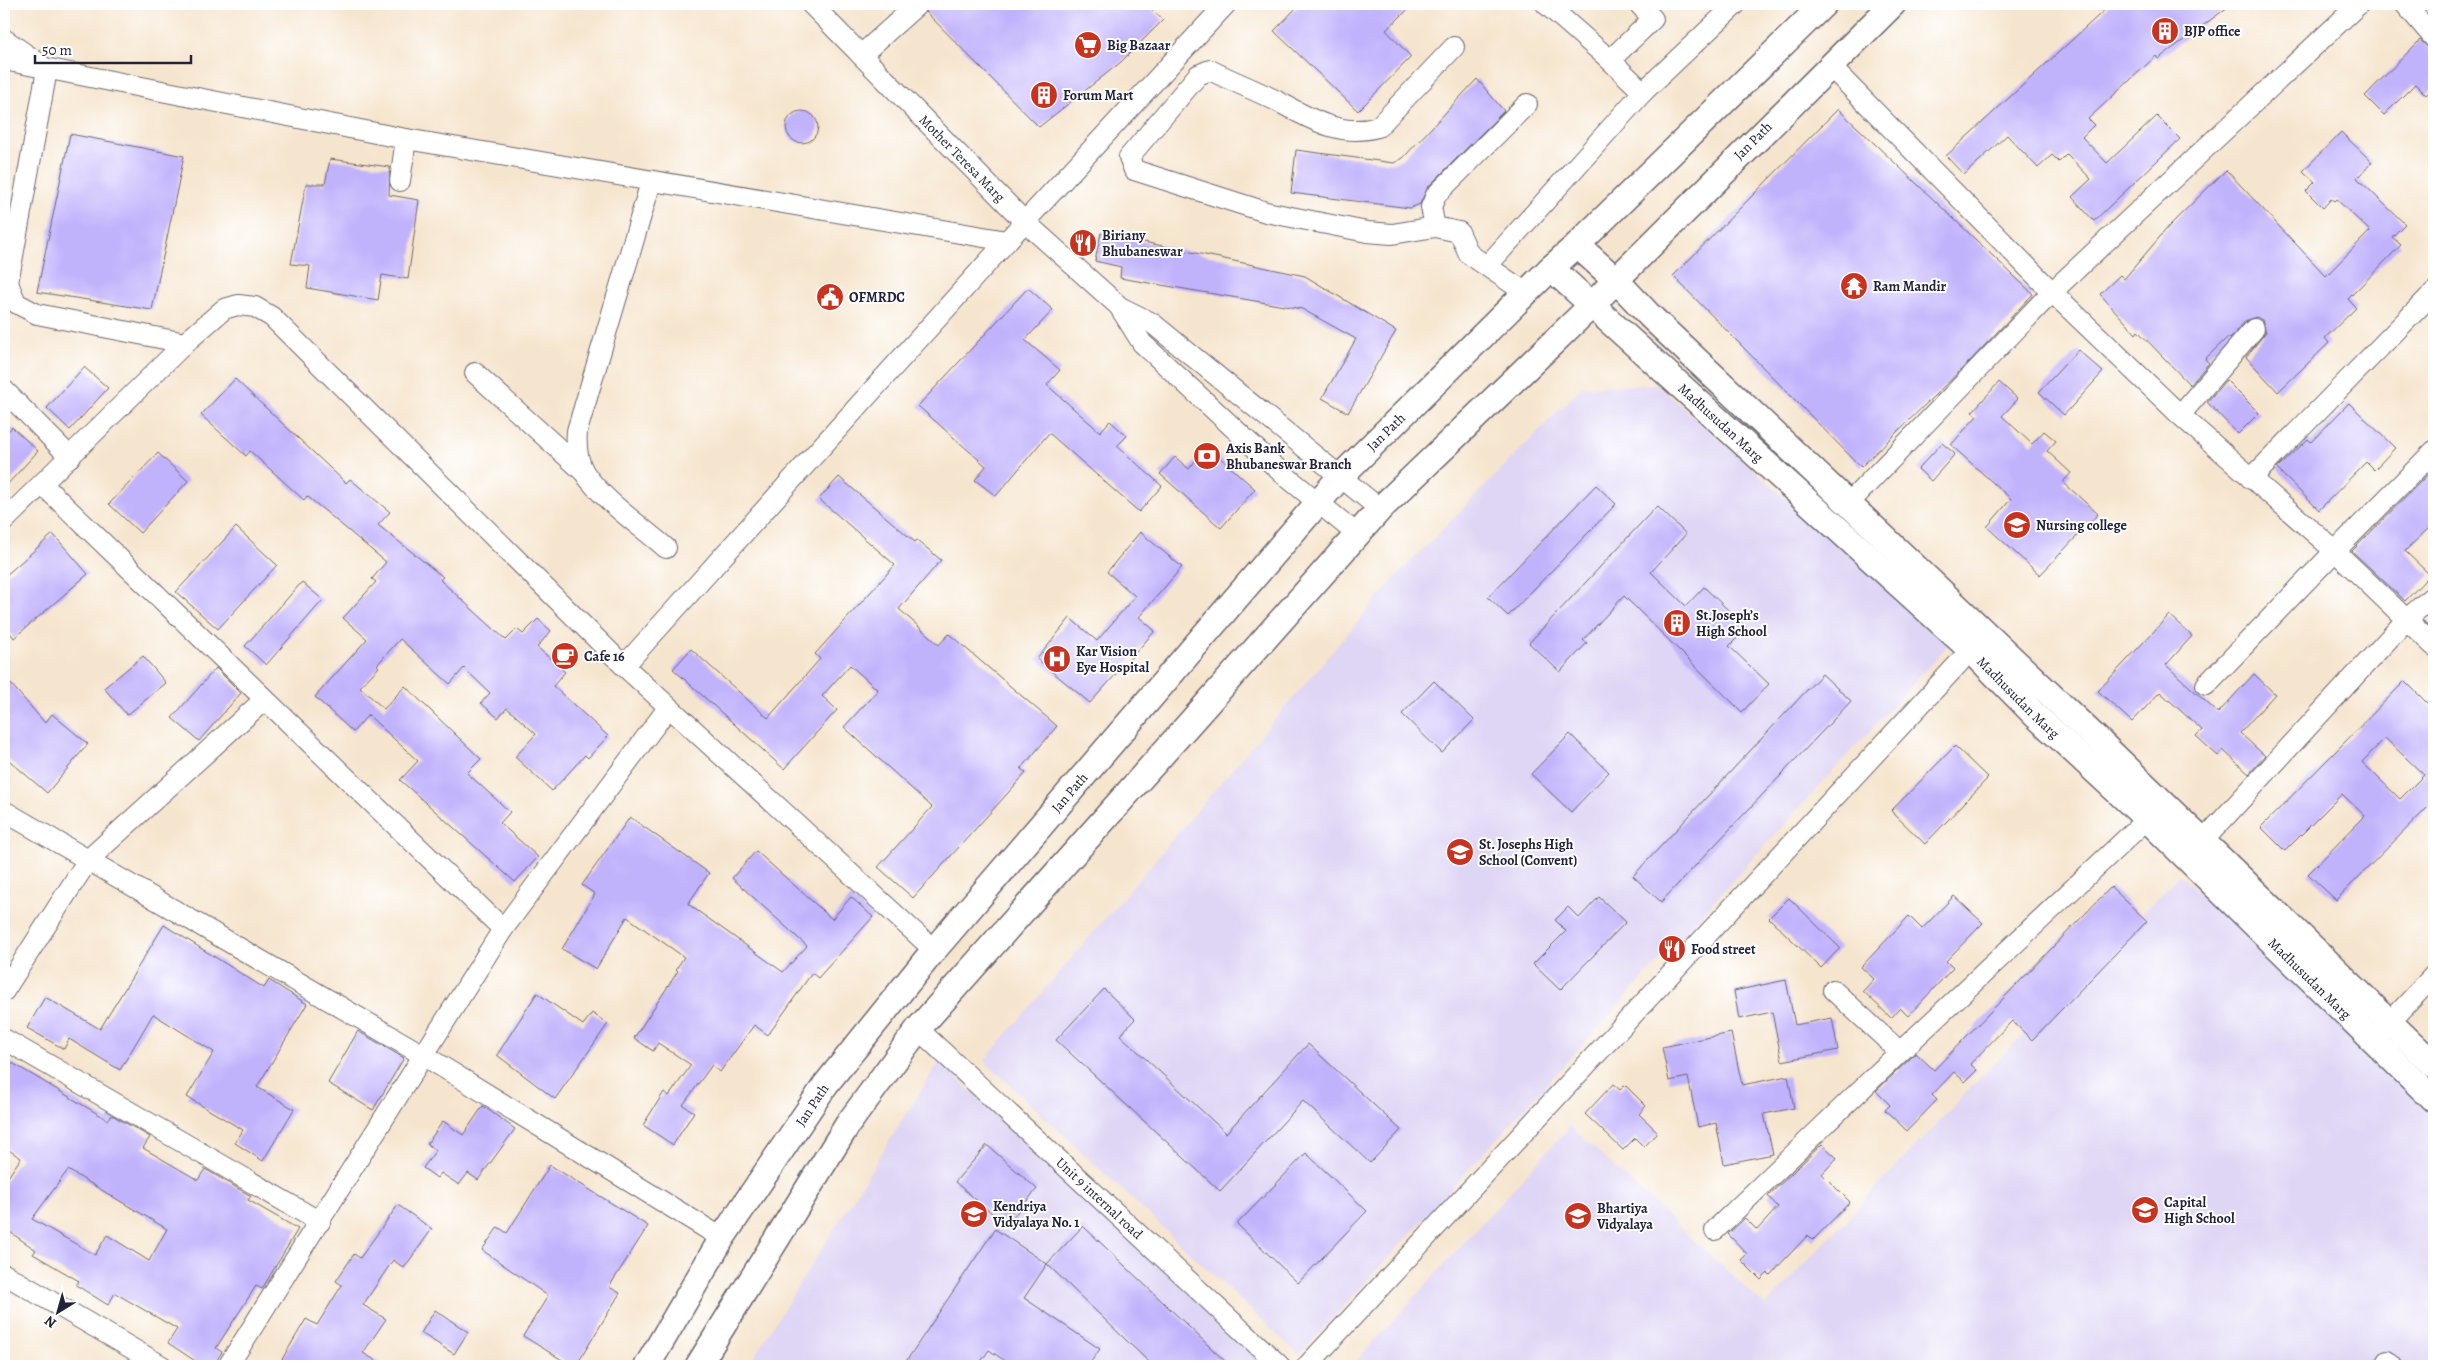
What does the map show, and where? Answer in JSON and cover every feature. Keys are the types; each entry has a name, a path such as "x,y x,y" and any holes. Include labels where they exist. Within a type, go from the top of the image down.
{"main road":[{"path":"1577,245 1824,4"},
{"name":"Jan Path","path":"1591,306 1829,65 1893,4"},
{"name":"Jan Path","path":"647,1366 722,1238 826,1084 934,950 1340,477 1551,268 1577,245"},
{"name":"Madhusudan Marg","path":"1577,245 1616,280 1650,316 1849,503 2434,1065"},
{"name":"Madhusudan Marg","path":"1551,268 1591,306 1630,337 1972,650 2055,734 2147,819 2373,1040 2430,1087"},
{"path":"698,1366 848,1124 918,1029 1380,509 1591,306"}],"street":[{"name":"Mother Teresa Marg","path":"811,4 1024,221 1120,307 1152,323 1380,509"},
{"path":"861,55 918,4"},
{"path":"624,666 1024,221 1226,4"},
{"path":"1546,4 1610,60 1643,92"},
{"path":"1610,60 1653,19 1638,4"},
{"path":"1487,266 1643,92 1736,4"},
{"path":"1849,503 2052,292 2359,4"},
{"path":"2405,4 2434,38"},
{"path":"4,38 48,70"},
{"path":"1454,47 1378,126 1363,131 1349,131 1314,122 1277,101 1210,70 1198,75 1129,157 1134,170 1266,212 1367,232 1392,234 1435,227 1459,232 1470,254 1526,293"},
{"path":"4,60 406,139 651,182 1007,240"},
{"path":"1829,65 2052,292 2180,415 2251,479 2336,551 2434,646"},
{"path":"48,70 8,282 16,303 36,314 185,343"},
{"path":"1435,227 1432,207 1436,195 1527,104"},
{"path":"400,181 406,139"},
{"path":"583,471 576,445 577,431 651,182"},
{"path":"2251,479 2434,292"},
{"path":"4,521 43,485 185,343 224,309 238,305 255,307 272,317 668,708 934,950"},
{"name":"Mother Teresa Marg","path":"1120,307 1142,343 1282,473 1358,535"},
{"path":"2180,415 2254,329"},
{"path":"474,373 583,471 598,489 666,548"},
{"path":"4,390 70,457"},
{"path":"2206,686 2434,451"},
{"path":"43,485 503,929"},
{"path":"2202,842 2407,619 2434,595"},
{"path":"1308,1366 1972,650"},
{"path":"4,991 88,860 264,700"},
{"path":"228,1366 503,929 668,708"},
{"path":"4,811 423,1055 722,1238"},
{"path":"1715,1230 2147,819"},
{"path":"2373,1040 2434,975"},
{"path":"1833,990 1900,1052"},
{"name":"Unit 9 internal road","path":"918,1029 1280,1366"},
{"path":"4,1039 320,1222"},
{"path":"4,1274 162,1366"}],"shaded area":[{"name":"St. Josephs High School (Convent)","path":"1656,384 1950,643 1299,1355 984,1061 1395,578 1582,387"},
{"name":"Capital High School","path":"2180,875 2434,1114 2434,1366 1352,1366 1570,1126 1765,1306 1982,1076"},
{"name":"Kendriya Vidyalaya No. 1","path":"939,1062 1272,1366 748,1366"}],"building":[{"name":"Forum Mart","path":"930,4 1145,4 1163,20 1121,62 1039,127 926,12"},
{"path":"1300,4 1414,4 1386,30 1411,57 1358,111 1274,31"},
{"path":"2111,4 2232,4 2158,59 2156,56 2088,119 2094,125 2082,137 2107,163 2157,116 2180,139 2094,221 2072,197 2091,179 2067,154 2059,162 2052,155 2038,168 2007,135 1964,175 1946,156"},
{"path":"2420,40 2430,49 2434,50 2434,87 2426,95 2415,84 2384,115 2365,96"},
{"path":"1477,79 1504,111 1428,187 1420,204 1410,208 1291,193 1296,150 1394,163 1403,158"},
{"name":"Ram Mandir","path":"1838,109 2033,294 1969,362 1861,467 1673,276"},
{"path":"802,111 808,112 813,116 817,121 817,133 813,138 808,142 802,143 796,142 791,138 787,133 786,127 787,121 791,116 796,112"},
{"path":"2341,132 2372,162 2357,178 2405,224 2392,237 2401,245 2348,299 2356,308 2325,338 2329,343 2278,392 2246,357 2266,332 2262,320 2256,317 2245,321 2230,339 2228,337 2205,359 2209,363 2190,385 2138,331 2136,334 2100,294 2120,275 2124,279 2170,225 2226,170 2326,276 2370,231 2336,199 2334,201 2331,199 2323,208 2306,191 2315,182 2303,171"},
{"path":"70,134 184,156 152,310 37,292"},
{"path":"330,159 390,167 389,195 419,200 408,279 382,275 378,300 307,288 310,266 291,264 306,184 325,184"},
{"path":"1101,233 1305,276 1396,331 1348,413 1322,398 1356,339 1302,309 1120,278 1121,267 1095,261"},
{"path":"1028,288 1053,310 1025,340 1060,370 1047,385 1100,432 1110,421 1127,436 1117,446 1162,486 1139,512 1049,433 996,496 975,480 986,466 918,406"},
{"path":"2078,350 2103,372 2064,415 2039,392"},
{"path":"84,367 108,388 70,430 47,408"},
{"path":"235,379 346,483 350,479 390,512 378,525 443,577 440,580 506,640 517,629 523,634 538,619 551,631 537,647 565,672 553,686 608,736 588,758 585,755 552,791 515,757 536,734 507,708 498,718 481,703 490,693 464,668 450,684 400,639 377,665 379,667 360,687 384,709 405,686 481,759 467,773 510,812 500,823 538,857 515,882 400,780 418,761 368,715 353,732 315,697 367,639 343,618 376,582 372,579 386,562 307,496 304,500 250,451 246,456 201,415"},
{"path":"2226,380 2259,413 2238,434 2207,402"},
{"path":"1999,382 2018,399 2002,416 2032,444 2044,431 2056,441 2047,451 2071,473 2063,482 2098,514 2040,575 1987,527 2011,499 1951,445 1977,416 1972,412"},
{"path":"2349,403 2395,448 2374,470 2366,462 2319,510 2277,469 2308,439 2311,442"},
{"path":"12,427 38,451 4,488 4,436"},
{"path":"1942,443 1955,454 1931,481 1918,469"},
{"path":"158,453 188,481 140,533 109,504"},
{"path":"1218,456 1255,489 1221,528 1160,474 1175,457 1189,469 1197,459 1207,468"},
{"path":"2434,468 2434,523 2405,551 2430,575 2405,601 2352,551"},
{"path":"839,477 915,542 917,540 941,560 899,609 939,645 949,634 1057,726 1021,769 1026,773 913,898 878,867 932,807 844,727 878,690 850,665 822,696 837,710 784,769 673,669 691,649 768,718 820,659 815,654 895,565 819,499"},
{"path":"1596,485 1616,504 1508,616 1488,597"},
{"name":"St.Joseph’s High School","path":"1657,506 1686,534 1651,572 1686,606 1704,587 1747,628 1729,646 1769,684 1742,712 1624,596 1583,640 1587,643 1560,672 1529,643"},
{"path":"236,527 277,565 218,629 176,592"},
{"path":"1140,532 1182,567 1139,617 1155,631 1090,703 1037,659 1070,618 1097,641 1135,596 1107,572"},
{"path":"53,534 88,574 14,638 4,625 4,577"},
{"path":"302,582 323,600 266,665 245,646"},
{"path":"2169,615 2192,636 2166,665 2218,713 2254,674 2275,694 2240,733 2265,756 2249,774 2223,750 2218,756 2196,736 2202,730 2160,692 2132,722 2098,691"},
{"path":"143,656 166,683 127,715 104,688"},
{"path":"216,668 241,693 199,741 172,718"},
{"path":"1822,674 1851,701 1661,902 1633,876"},
{"path":"4,676 45,723 52,714 88,744 47,793 4,756"},
{"path":"1434,681 1474,720 1442,753 1402,714"},
{"path":"2405,681 2434,710 2434,801 2336,900 2308,874 2365,816 2342,794 2285,851 2261,827","holes":["2385,738 2424,775 2400,799 2362,762"]},
{"path":"1570,734 1609,772 1571,812 1531,774"},
{"path":"1955,746 1988,778 1925,844 1891,811"},
{"path":"630,817 709,873 688,904 783,972 807,946 732,878 756,851 832,919 851,897 873,917 818,978 812,973 768,1035 754,1025 720,1072 712,1065 683,1105 694,1112 673,1145 643,1125 664,1092 669,1096 691,1065 658,1043 653,1051 634,1038 678,971 676,969 684,957 627,917 596,969 562,949 595,894 582,885"},
{"path":"2111,887 2147,921 2032,1040 2012,1021 1970,1064 1977,1070 1965,1082 1954,1072 1932,1095 1937,1100 1907,1131 1885,1110 1890,1105 1876,1091 1916,1053 1934,1070"},
{"path":"1954,896 1983,923 1946,961 1953,968 1908,1016 1900,1008 1891,1018 1863,991 1874,979 1861,967 1909,916 1922,929"},
{"path":"1599,897 1626,922 1560,990 1533,964 1566,931 1555,920 1568,907 1579,918"},
{"path":"1789,898 1840,948 1821,968 1769,918"},
{"path":"164,925 264,988 269,980 307,1004 257,1087 294,1109 263,1161 235,1143 243,1130 187,1097 214,1052 153,1014 120,1070 69,1039 64,1049 27,1028 45,997 100,1029"},
{"path":"1786,980 1795,1025 1832,1018 1838,1050 1782,1061 1772,1012 1739,1019 1734,991"},
{"path":"1104,989 1135,1019 1120,1035 1226,1133 1308,1044 1401,1130 1370,1163 1303,1101 1220,1191 1056,1040"},
{"path":"537,993 583,1025 592,1013 608,1024 555,1099 497,1055"},
{"path":"358,1031 404,1058 373,1110 328,1083"},
{"path":"1731,1033 1742,1085 1788,1076 1794,1108 1764,1114 1773,1154 1724,1164 1716,1123 1698,1127 1688,1077 1669,1081 1662,1047"},
{"path":"4,1058 108,1120 112,1115 150,1137 143,1148 198,1180 205,1169 251,1196 248,1200 298,1229 262,1289 256,1286 216,1348 222,1352 213,1366 203,1366 168,1343 177,1329 115,1293 108,1305 76,1285 79,1281 33,1254 36,1250 4,1228 4,1183 21,1158 4,1147","holes":["68,1170 167,1229 149,1261 107,1235 95,1255 32,1219"]},
{"path":"1613,1084 1620,1090 1625,1085 1646,1106 1639,1114 1658,1132 1644,1147 1635,1138 1623,1150 1585,1114"},
{"path":"483,1106 515,1129 478,1180 468,1173 459,1185 441,1173 437,1178 423,1168 436,1150 427,1144 443,1121 463,1135"},
{"path":"1822,1144 1837,1158 1822,1174 1850,1202 1813,1240 1808,1235 1770,1275 1768,1273 1761,1280 1741,1260 1747,1254 1728,1234 1745,1218 1757,1230 1778,1207 1768,1196"},
{"path":"987,1145 1037,1189 1006,1225 955,1182"},
{"path":"1306,1153 1367,1211 1298,1283 1237,1224"},
{"path":"550,1165 648,1226 609,1287 620,1293 576,1366 572,1366 523,1336 548,1296 482,1250 498,1227 507,1233"},
{"path":"398,1205 432,1229 404,1268 393,1260 363,1305 386,1319 363,1353 385,1366 278,1366 306,1319 317,1325 342,1285 336,1281 354,1254 360,1258"},
{"path":"1083,1226 1230,1366 1153,1366 1047,1264"},
{"path":"995,1229 1047,1264 1024,1298 1100,1349 1088,1366 1013,1366 989,1350 978,1366 903,1366"},
{"path":"435,1310 468,1332 454,1354 421,1333"}],"place":[{"name":"BJP office","path":"2165,31"},
{"name":"Big Bazaar","path":"1088,45"},
{"name":"Forum Mart","path":"1044,95"},
{"name":"Biriany Bhubaneswar","path":"1083,243"},
{"name":"Ram Mandir","path":"1854,286"},
{"name":"OFMRDC","path":"830,297"},
{"name":"Axis Bank Bhubaneswar Branch","path":"1207,456"},
{"name":"Nursing college","path":"2017,525"},
{"name":"St.Joseph’s High School","path":"1677,623"},
{"name":"Cafe 16","path":"565,656"},
{"name":"Kar Vision Eye Hospital","path":"1057,659"},
{"name":"St. Josephs High School (Convent)","path":"1460,852"},
{"name":"Food street","path":"1672,949"},
{"name":"Capital High School","path":"2145,1210"},
{"name":"Kendriya Vidyalaya No. 1","path":"974,1214"},
{"name":"Bhartiya Vidyalaya","path":"1578,1216"}]}
